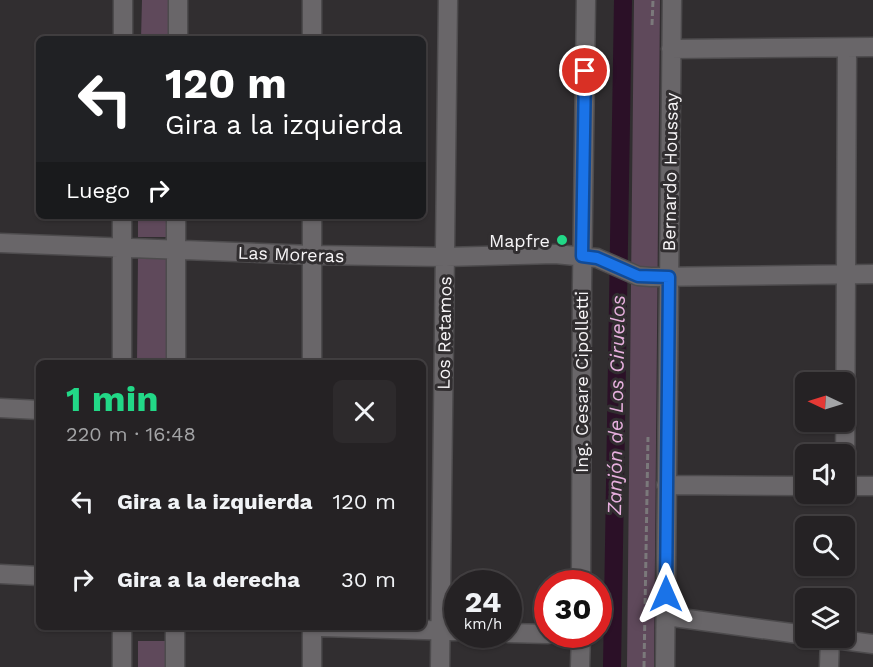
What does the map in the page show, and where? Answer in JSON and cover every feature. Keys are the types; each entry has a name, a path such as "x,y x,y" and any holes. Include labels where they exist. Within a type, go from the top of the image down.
{"street":[{"path":"123,0 123,36"},
{"path":"178,0 178,36"},
{"path":"312,0 312,36"},
{"name":"Los Retamos","path":"448,0 445,257 448,570"},
{"name":"Ing. Cesare Cipolletti","path":"581,570 589,257 586,0"},
{"name":"Bernardo Houssay","path":"665,667 672,0"},
{"path":"671,49 873,47"},
{"path":"845,444 847,48"},
{"path":"122,219 122,360"},
{"path":"176,219 176,360"},
{"path":"312,219 312,360"},
{"name":"Las Moreras","path":"0,243 312,255 445,257 555,254 589,257"},
{"path":"589,257 638,276 873,274"},
{"path":"0,408 36,410"},
{"path":"666,485 795,486"},
{"path":"855,486 873,486"},
{"path":"0,574 36,576"},
{"path":"666,616 795,633"},
{"path":"122,630 122,667"},
{"path":"175,630 175,667"},
{"path":"312,630 312,667"},
{"path":"417,630 444,631"},
{"path":"855,642 873,644"},
{"name":"Los Retamos","path":"441,667 445,648"},
{"path":"580,667 581,648"},
{"path":"828,648 829,667"}],"shaded area":[{"path":"142,0 174,0 174,36 141,36"},
{"path":"634,0 660,0 654,667 627,667"},
{"path":"138,219 170,219 170,237 138,237"},
{"path":"138,256 171,256 170,360 137,360"},
{"path":"138,641 167,641 167,667 138,667"}],"waterway":[{"name":"Zanjón de Los Ciruelos","path":"612,667 623,0"}],"place":[{"name":"Mapfre","path":"562,240"}],"route":[{"path":"585,71 582,256 597,258 638,276 669,277 666,594"}]}
